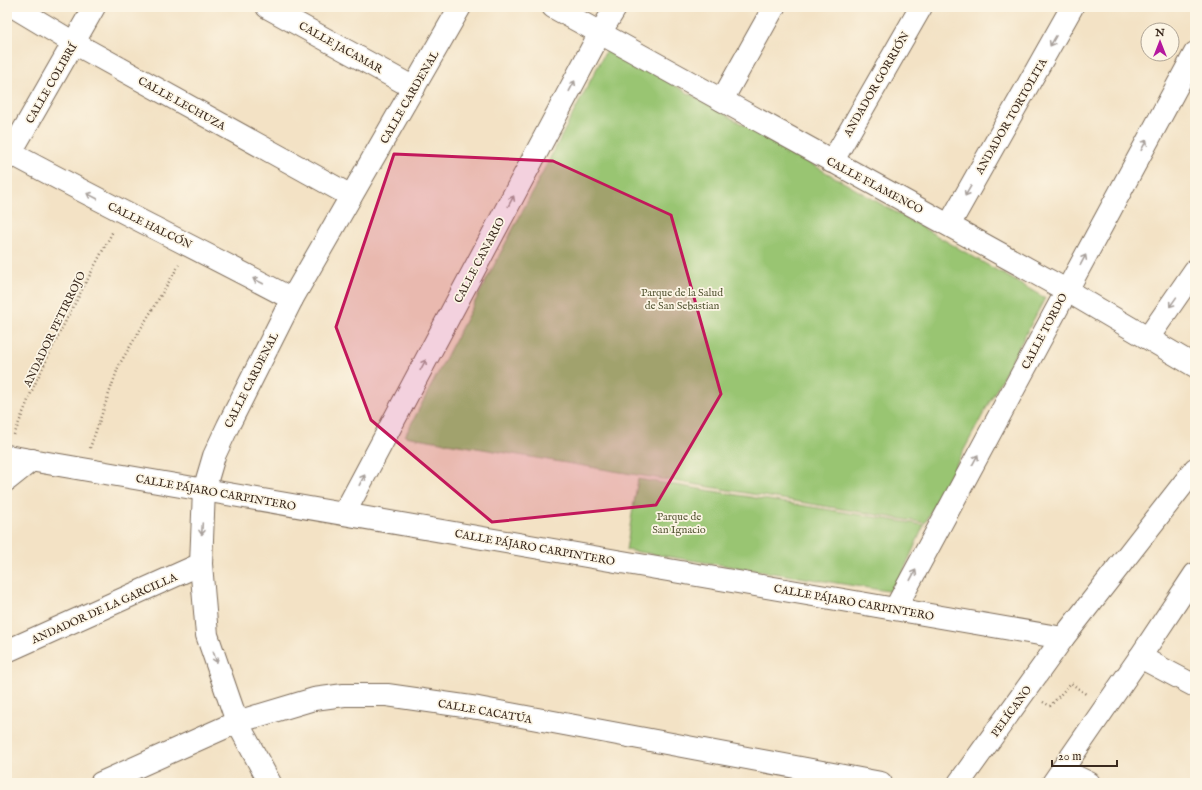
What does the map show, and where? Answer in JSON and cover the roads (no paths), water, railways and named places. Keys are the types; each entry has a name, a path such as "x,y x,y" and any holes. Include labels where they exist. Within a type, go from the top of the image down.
{"street":[{"name":"CALLE LECHUZA","path":"14,7 74,43 351,196"},
{"name":"CALLE COLIBRÍ","path":"8,155 94,7"},
{"name":"CALLE JACAMAR","path":"267,7 414,88"},
{"name":"CALLE CARDENAL","path":"270,783 237,722 206,634 201,564 204,490 214,456 292,299 460,7"},
{"name":"CALLE FLAMENCO","path":"553,7 832,162 949,224 1066,290 1195,366"},
{"name":"CALLE CANARIO","path":"344,514 600,33 616,7"},
{"path":"722,100 774,7"},
{"name":"ANDADOR GORRIÓN","path":"832,162 921,7"},
{"name":"ANDADOR TORTOLITA","path":"949,224 1072,7"},
{"name":"CALLE TORDO","path":"895,609 1195,53"},
{"name":"CALLE HALCÓN","path":"8,155 191,246 292,299"},
{"path":"1148,338 1195,270"},
{"name":"CALLE PÁJARO CARPINTERO","path":"8,456 1063,638"},
{"path":"7,480 32,460"},
{"name":"PELÍCANO","path":"959,783 1063,638 1195,469"},
{"name":"ANDADOR DE LA GARCILLA","path":"7,652 201,564"},
{"path":"1089,783 1057,777 1195,574"},
{"path":"1140,657 1195,686"},
{"name":"CALLE CACATÚA","path":"101,783 237,722 314,698 344,695 387,695 478,708 881,783"}],"park label":[{"name":"Parque de la Salud de San Sebastian","path":"682,298"},
{"name":"Parque de San Ignacio","path":"679,522"}]}
